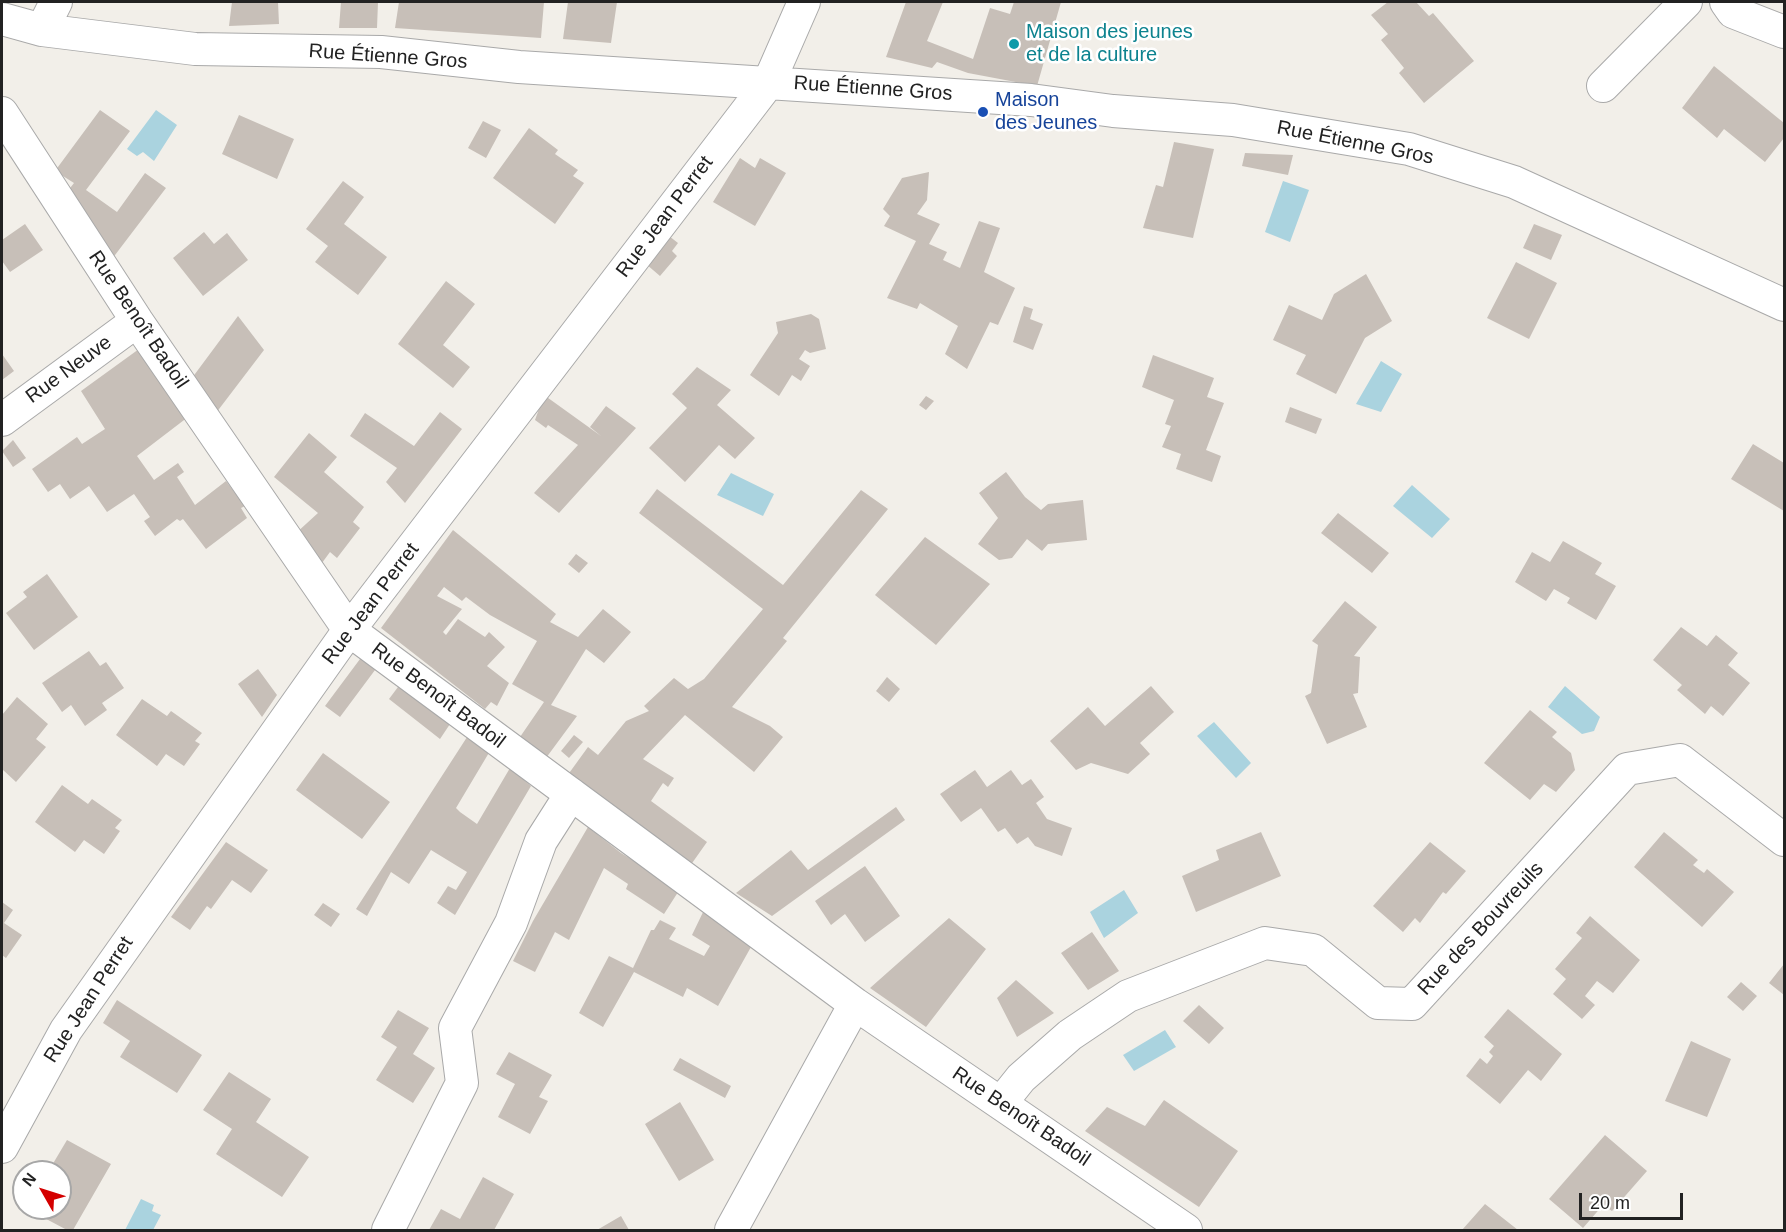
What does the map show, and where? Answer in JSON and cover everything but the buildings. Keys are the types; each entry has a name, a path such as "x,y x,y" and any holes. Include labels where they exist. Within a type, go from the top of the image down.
{"street":[{"path":"42,30 56,2"},
{"name":"Rue Jean Perret","path":"2,1147 66,1030 349,630 769,82 804,2"},
{"path":"1603,86 1686,2"},
{"path":"1726,2 1733,12 1785,32"},
{"name":"Rue Étienne Gros","path":"2,19 42,30 195,49 381,52 519,67 1031,100 1113,111 1233,120 1409,149 1514,182 1785,305"},
{"name":"Rue Benoît Badoil","path":"2,113 137,321 349,630 855,1004 1186,1230"},
{"name":"Rue Neuve","path":"2,420 137,321"},
{"name":"Rue des Bouvreuils","path":"1001,1103 1021,1078 1070,1035 1128,996 1265,943 1313,950 1378,1003 1412,1004 1627,769 1680,760 1785,840"},
{"path":"388,1230 462,1083 456,1028 511,923 541,841 571,794"},
{"path":"731,1230 855,1004"}],"water":[{"path":"156,110 177,125 154,161 143,152 137,156 127,149"},
{"path":"1283,181 1309,190 1290,242 1265,232"},
{"path":"1381,361 1402,374 1381,412 1356,404"},
{"path":"731,473 774,494 763,516 717,495"},
{"path":"1412,485 1450,519 1432,538 1393,506"},
{"path":"1565,686 1600,717 1594,731 1582,734 1548,707"},
{"path":"1214,722 1251,763 1236,778 1197,736"},
{"path":"1124,890 1138,913 1104,938 1090,912"},
{"path":"1165,1030 1176,1047 1134,1071 1123,1055"},
{"path":"141,1199 154,1205 152,1211 161,1215 153,1230 125,1230"}],"place":[{"name":"Maison des jeunes et de la culture","path":"1014,44"},
{"name":"Maison des Jeunes","path":"983,112"}]}
